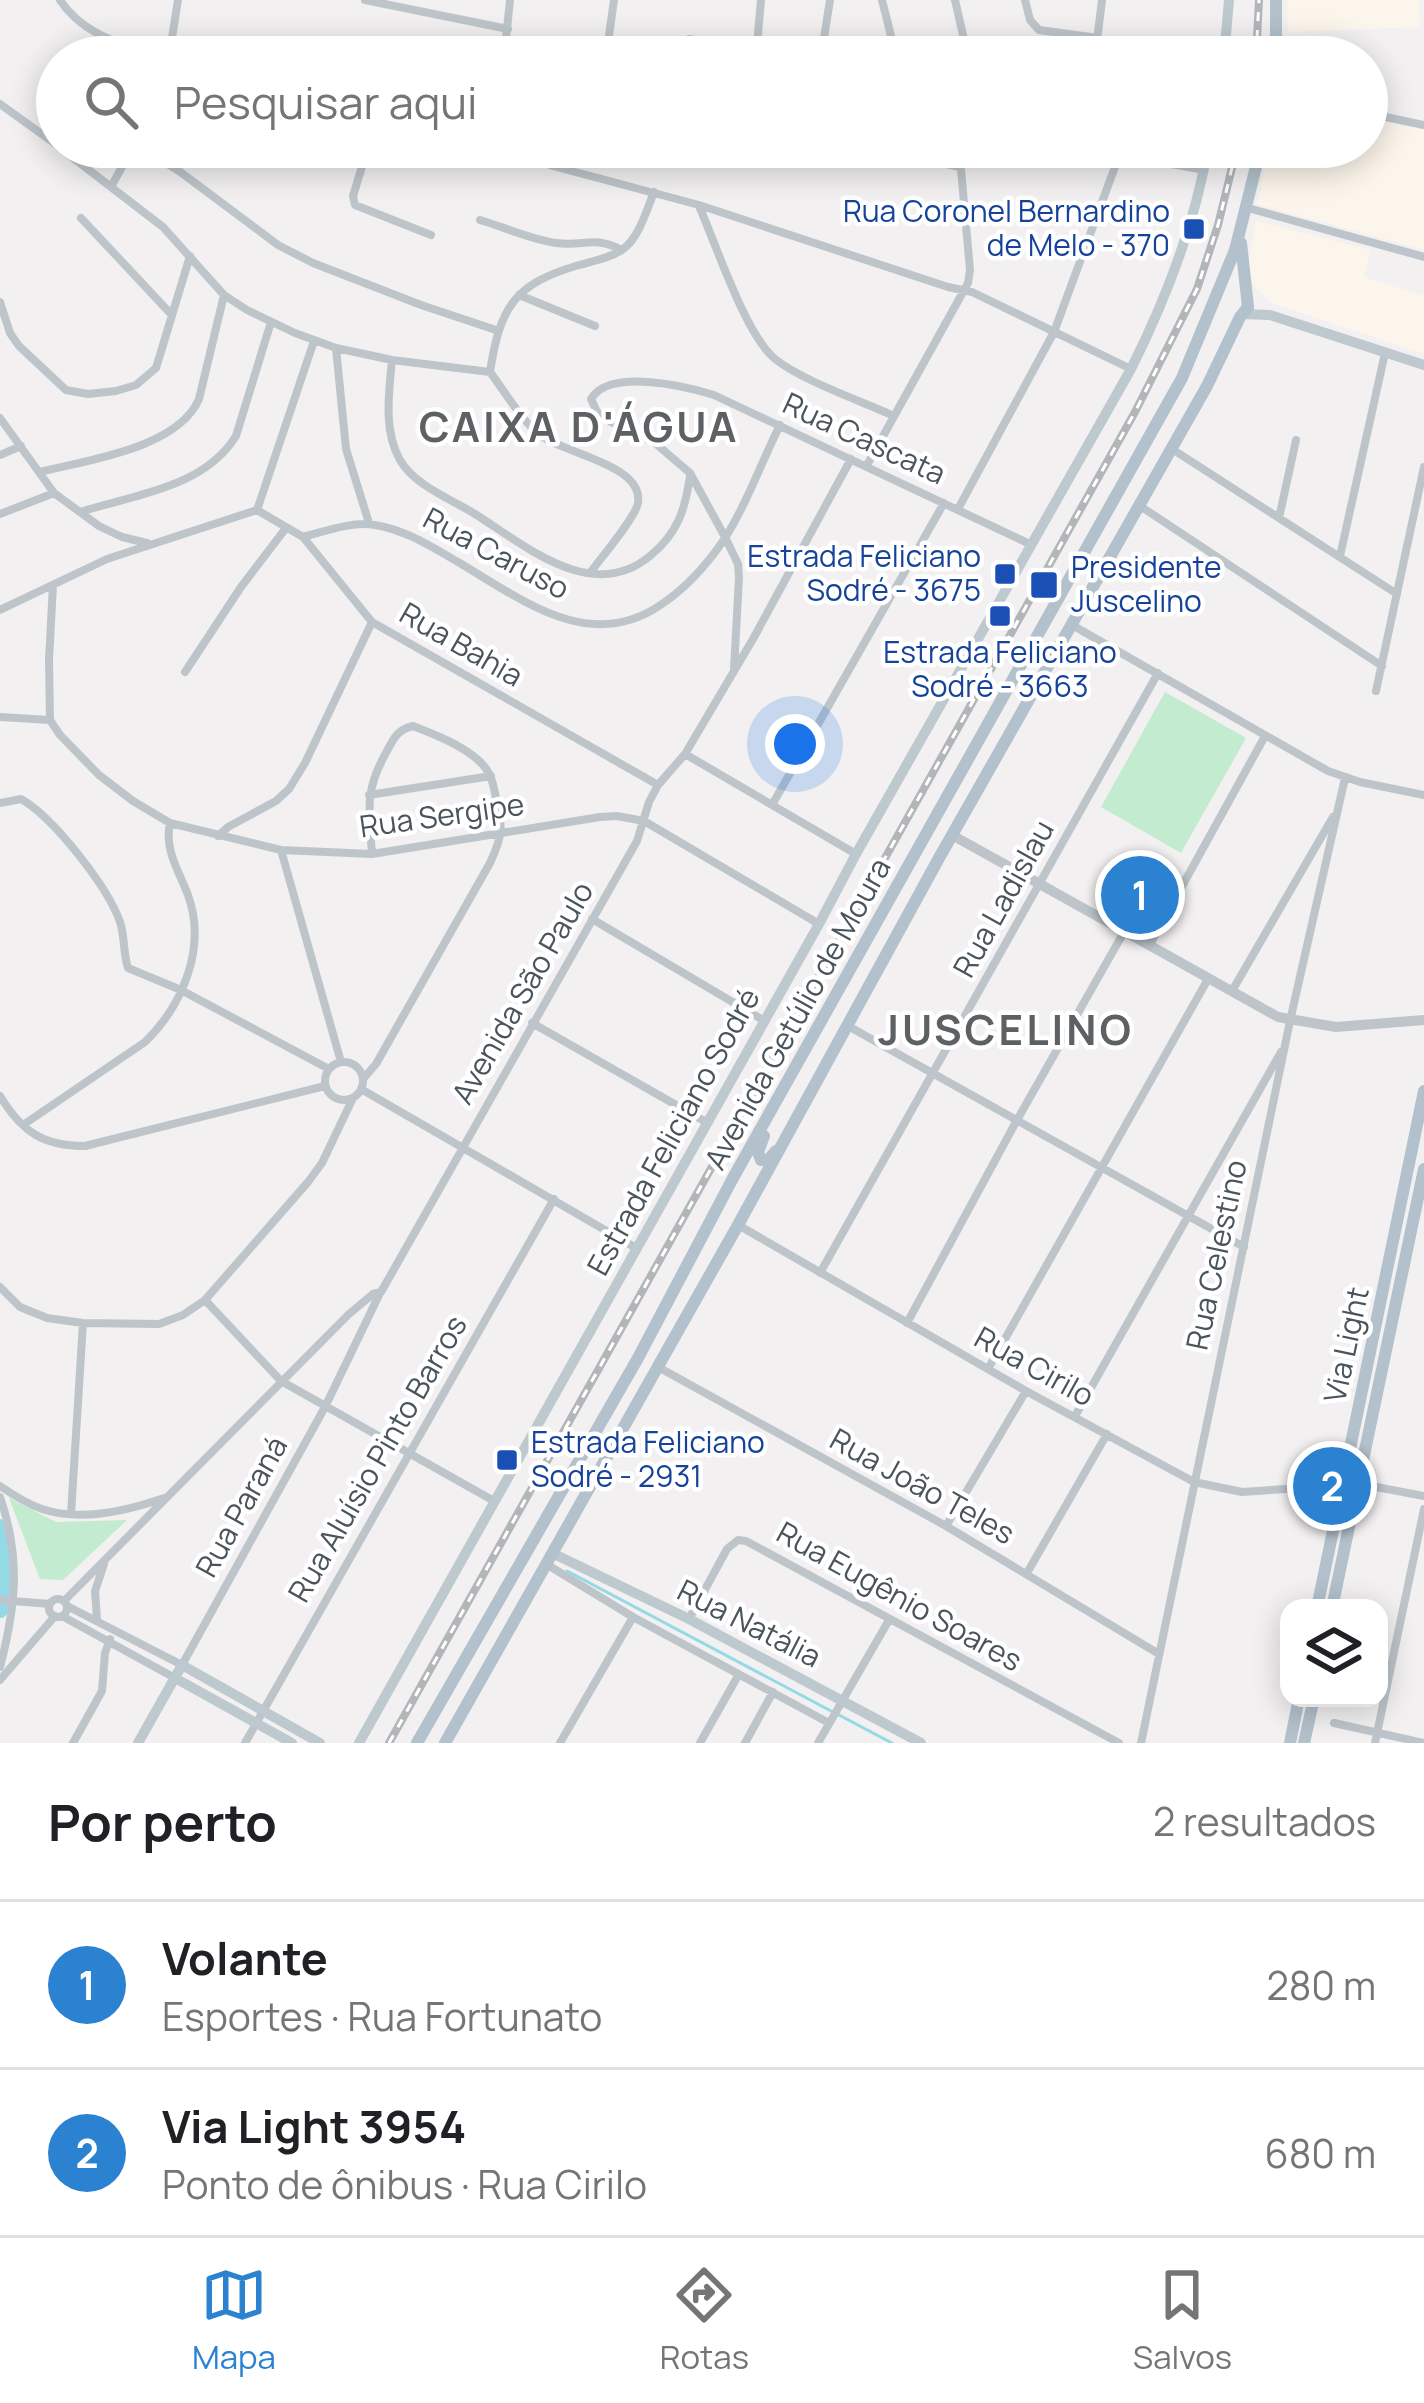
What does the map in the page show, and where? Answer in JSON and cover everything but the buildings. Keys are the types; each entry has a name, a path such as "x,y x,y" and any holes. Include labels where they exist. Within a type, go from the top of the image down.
{"main road":[{"path":"1226,36 1229,0"},
{"path":"1276,0 1276,36"},
{"path":"1257,168 1240,236 1214,304 1216,312 1232,320 1270,315 1424,365"},
{"name":"Estrada Feliciano Sodré","path":"358,1743 1131,369 1178,261 1204,170"},
{"path":"1240,236 1248,307 1241,316"},
{"path":"1220,289 1234,285 1270,315"},
{"name":"Avenida Getúlio de Moura","path":"421,1740 1182,378 1214,304"},
{"name":"Avenida Getúlio de Moura","path":"445,1743 1172,449 1241,316"},
{"name":"Via Light","path":"1319,1599 1424,1091"},
{"path":"782,1095 760,1146 761,1160 770,1158 788,1135"},
{"name":"Via Light","path":"1334,1599 1424,1169"},
{"path":"733,1178 748,1174 754,1184 738,1225"},
{"path":"568,1480 588,1490"},
{"name":"Rua Natália","path":"549,1559 689,1619 921,1743"},
{"path":"182,1665 292,1743"},
{"name":"Rua Paraná","path":"138,1743 182,1665"},
{"path":"175,1678 320,1743"},
{"path":"1290,1743 1297,1707"},
{"path":"1304,1743 1312,1707"}],"street":[{"path":"60,0 72,16 103,36"},
{"path":"172,36 178,0"},
{"path":"364,0 508,28"},
{"path":"507,36 510,0"},
{"path":"609,36 614,0"},
{"path":"758,36 761,0"},
{"path":"824,36 830,0"},
{"path":"882,0 891,36"},
{"path":"955,0 963,36"},
{"path":"1025,0 1030,20 1039,30 1076,36"},
{"path":"1098,36 1102,0"},
{"path":"0,104 36,130"},
{"path":"1388,117 1424,124"},
{"path":"88,168 163,227 224,295 271,322 336,348 490,372 537,432 627,475 639,502 590,573"},
{"path":"112,185 123,168"},
{"path":"175,168 278,245 313,263 496,330"},
{"path":"362,168 355,205 431,235"},
{"path":"561,168 655,192 979,295 1131,369"},
{"path":"867,465 964,290 970,271 960,168"},
{"path":"958,509 1054,332 1114,168"},
{"path":"1193,168 1204,170"},
{"path":"490,372 496,330 519,295 556,272 622,250 655,192"},
{"path":"699,206 763,347 788,368 894,416"},
{"path":"1248,208 1424,257"},
{"path":"80,218 171,314"},
{"path":"480,220 548,242 603,241 622,250"},
{"path":"0,302 19,346 66,390 116,392 136,385 156,368 190,256"},
{"path":"40,472 134,448 184,422 199,399 224,295"},
{"path":"519,295 595,326"},
{"path":"80,512 177,483 229,448 271,322"},
{"path":"0,610 148,544 257,510 314,341"},
{"path":"336,348 346,449 369,524"},
{"path":"1340,556 1385,353"},
{"path":"392,360 389,422 398,458 407,470 515,541 571,570 625,572 663,545 679,525 690,473"},
{"name":"Rua Cascata","path":"734,671 738,564 690,473 655,443 597,412 591,399 602,386 673,384 714,395 1032,544"},
{"path":"0,418 54,493 99,526 148,544"},
{"name":"Rua Caruso","path":"303,538 369,524 398,530 558,616 614,626 640,619 674,597 702,569 725,537 780,425"},
{"path":"1279,518 1295,440"},
{"path":"0,454 21,446"},
{"path":"1172,449 1397,594"},
{"name":"Avenida São Paulo","path":"0,1680 107,1557 281,1381 365,1300 381,1292 637,841 658,785 685,754 851,459"},
{"path":"1376,691 1424,467"},
{"path":"0,514 54,493"},
{"path":"772,805 944,503"},
{"path":"1140,506 1382,665"},
{"name":"Rua Bahia","path":"257,510 303,538 372,622 658,785"},
{"path":"185,672 286,528"},
{"path":"0,717 50,720 53,585"},
{"path":"218,836 289,790 372,622"},
{"path":"1072,625 1345,778 1424,795"},
{"name":"Rua Ladislau","path":"820,1273 1158,674"},
{"name":"Rua Sergipe","path":"50,720 99,775 170,823 281,850 372,854 617,816 644,821"},
{"path":"0,1287 20,1307 47,1318 83,1323 159,1324 205,1300 322,1163 353,1098 490,863 504,831 491,776 471,755 425,730 412,726 398,732 374,775 369,796 372,854"},
{"path":"1149,946 1265,736"},
{"path":"685,754 856,854"},
{"path":"369,796 491,776"},
{"name":"Rua Celestino","path":"1141,1743 1345,778"},
{"path":"0,803 21,799 39,809 61,835 115,909 128,968 181,990 329,1069"},
{"path":"1232,992 1337,810"},
{"path":"644,821 820,924"},
{"path":"22,1126 146,1042 181,990 194,956 192,912 167,844 170,823"},
{"path":"952,835 1290,1021 1349,1028 1424,1020"},
{"path":"281,850 341,1062"},
{"path":"1303,865 1324,871"},
{"path":"592,919 764,1020"},
{"path":"907,1323 1124,932"},
{"path":"988,1370 1208,979"},
{"path":"532,1023 706,1122"},
{"path":"848,1025 1244,1247"},
{"path":"1075,1416 1285,1046"},
{"path":"325,1086 329,1069 341,1062 353,1064 362,1084 636,1248"},
{"path":"325,1086 336,1099 353,1098"},
{"path":"0,1096 22,1126 43,1140 59,1146 86,1146 325,1086"},
{"name":"Rua Aluísio Pinto Barros","path":"245,1743 554,1199"},
{"name":"Rua Cirilo","path":"738,1225 1193,1482 1242,1492 1300,1488 1324,1492"},
{"name":"Rua Paraná","path":"182,1665 326,1407 381,1292"},
{"path":"205,1300 281,1381 494,1501"},
{"path":"71,1514 83,1323"},
{"name":"Rua João Teles","path":"658,1367 946,1526 1159,1654"},
{"path":"946,1526 1026,1391"},
{"path":"1027,1573 1107,1434"},
{"path":"0,1486 42,1509 71,1514 114,1512 166,1497"},
{"path":"1371,1486 1424,1496"},
{"path":"0,1497 16,1574 0,1667"},
{"path":"1376,1738 1424,1509"},
{"name":"Rua Eugênio Soares","path":"689,1619 727,1550 738,1540 746,1541 1119,1743"},
{"path":"98,1621 95,1591 107,1557"},
{"path":"549,1559 633,1617 830,1721"},
{"path":"8,1600 50,1604 54,1599 62,1610 175,1678"},
{"path":"62,1610 98,1621 182,1665"},
{"path":"560,1743 633,1617"},
{"path":"818,1743 889,1620"},
{"path":"73,1743 102,1691 105,1653 115,1629"},
{"path":"700,1743 740,1674"},
{"path":"745,1743 773,1692"},
{"path":"1334,1724 1376,1738 1424,1743"}],"shaded area":[{"path":"1287,0 1419,0 1420,27 1288,32"},
{"path":"1388,122 1424,130 1424,250 1257,204 1265,168 1388,168"},
{"path":"1256,221 1371,250 1364,277 1424,296 1424,354 1272,303 1254,287 1248,264"}],"green space":[{"path":"1165,692 1246,738 1181,853 1101,807"},
{"path":"1139,857 1173,876 1141,932 1107,913"},
{"path":"9,1498 56,1522 127,1520 63,1580 40,1579"}],"waterway":[{"path":"0,1527 6,1545 0,1610"},
{"path":"567,1571 831,1711"},
{"path":"839,1715 892,1743"}],"railway":[{"path":"1257,36 1259,0"},
{"path":"389,1743 1135,412 1197,289 1232,168"}],"place":[{"name":"Rua Coronel Bernardino de Melo - 370","path":"1194,229"},
{"name":"Estrada Feliciano Sodré - 3675","path":"1005,574"},
{"name":"Presidente Juscelino","path":"1044,585"},
{"name":"Estrada Feliciano Sodré - 3663","path":"1000,616"},
{"name":"Volante","path":"1140,895"},
{"name":"Estrada Feliciano Sodré - 2931","path":"507,1460"},
{"name":"Via Light 3954","path":"1332,1486"}],"district":[{"name":"CAIXA D'ÁGUA","path":"579,427"},
{"name":"JUSCELINO","path":"1006,1030"}]}
